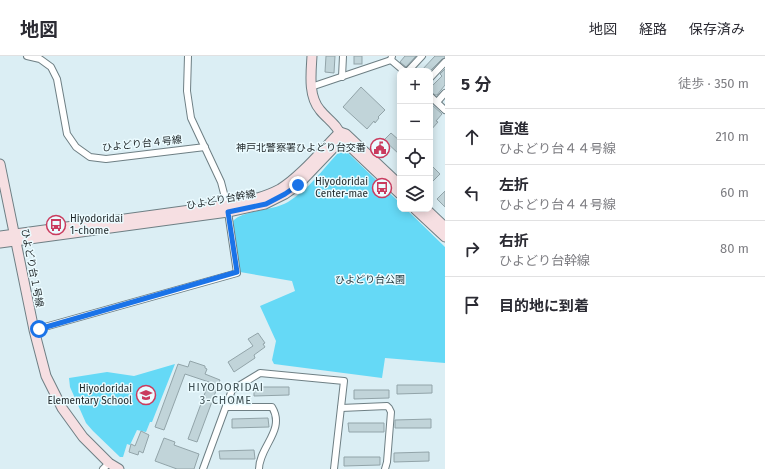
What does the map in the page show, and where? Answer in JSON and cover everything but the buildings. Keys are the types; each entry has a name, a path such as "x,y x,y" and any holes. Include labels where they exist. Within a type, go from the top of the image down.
{"street":[{"name":"ひよどり台４号線","path":"28,56 40,58 51,67 57,79 67,134 76,147 90,157 106,159 205,148"},
{"path":"34,330 237,272 227,208 221,182 191,118 187,92 188,56"},
{"path":"312,56 311,87 319,109 397,191"},
{"path":"342,77 343,56"},
{"path":"411,68 422,56"},
{"path":"311,87 392,58 401,68"},
{"path":"433,75 445,62"},
{"path":"437,102 445,93"},
{"path":"433,99 445,110"},
{"path":"343,135 397,182"},
{"name":"ひよどり台幹線","path":"0,243 15,238 155,214 227,208 262,197 280,189 292,180 343,135"},
{"name":"ひよどり台１号線","path":"0,164 34,330 46,376 62,408 83,437 106,466 119,469"},
{"path":"418,212 445,237"},
{"path":"429,212 445,227"},
{"name":"ひよどり台幹線","path":"0,236 15,238"},
{"path":"203,469 232,390 260,373 344,381 334,469"},
{"path":"341,408 386,406 389,408 391,412 387,462 385,469"},
{"path":"226,407 272,407 275,413 276,425 273,435 259,461 259,469"}],"green space":[{"name":"ひよどり台公園","path":"339,152 347,152 397,200 397,212 409,212 445,247 445,363 385,358 382,378 274,364 272,360 276,341 260,306 295,291 292,281 240,272 233,221 244,215 282,205 302,192"},
{"path":"175,364 152,422 150,422 146,432 137,430 130,445 127,444 123,457 120,457 86,423 70,387 69,378 107,372 134,376"}],"place":[{"name":"神戸北警察署ひよどり台交番","path":"380,148"},
{"name":"Hiyodoridai Center-mae","path":"382,188"},
{"name":"Hiyodoridai 1-chome","path":"56,225"},
{"name":"Hiyodoridai Elementary School","path":"146,395"}],"district":[{"name":"HIYODORIDAI 3-CHOME","path":"226,393"}],"route":[{"path":"39,329 237,272 228,212 266,204 298,185"}]}
